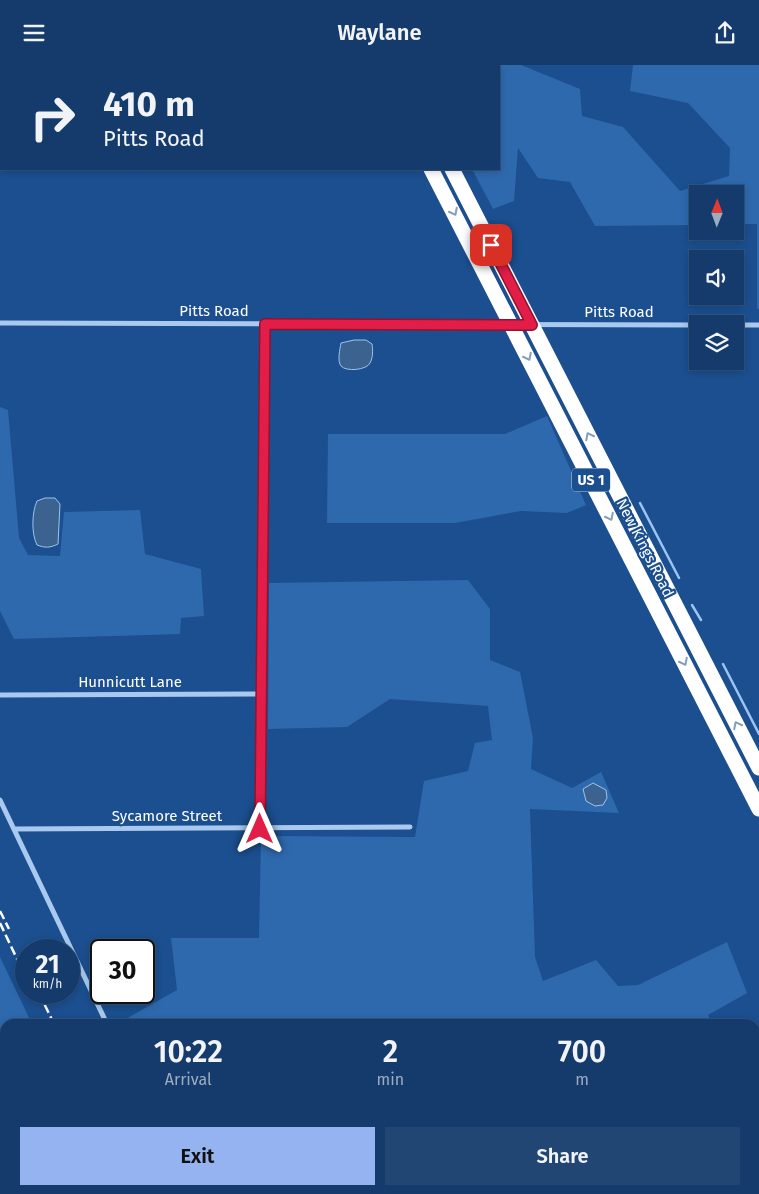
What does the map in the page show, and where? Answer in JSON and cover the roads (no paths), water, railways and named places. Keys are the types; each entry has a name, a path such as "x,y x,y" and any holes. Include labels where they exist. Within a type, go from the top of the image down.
{"highway":[{"name":"New Kings Road","path":"432,170 759,809"},
{"name":"New Kings Road","path":"453,170 759,768"}],"street":[{"name":"Pitts Road","path":"0,323 689,325"},
{"path":"260,829 265,324"},
{"path":"744,325 759,325"},
{"path":"659,613 675,605"},
{"name":"Hunnicutt Lane","path":"0,695 261,694"},
{"path":"0,800 105,1019"},
{"name":"Sycamore Street","path":"14,829 410,827"}],"waterway":[{"path":"640,503 679,578"},
{"path":"692,605 701,620"},
{"path":"723,664 759,734"}],"railway":[{"path":"0,911 9,929"},
{"path":"0,923 15,955"},
{"path":"44,1004 52,1019"}]}
